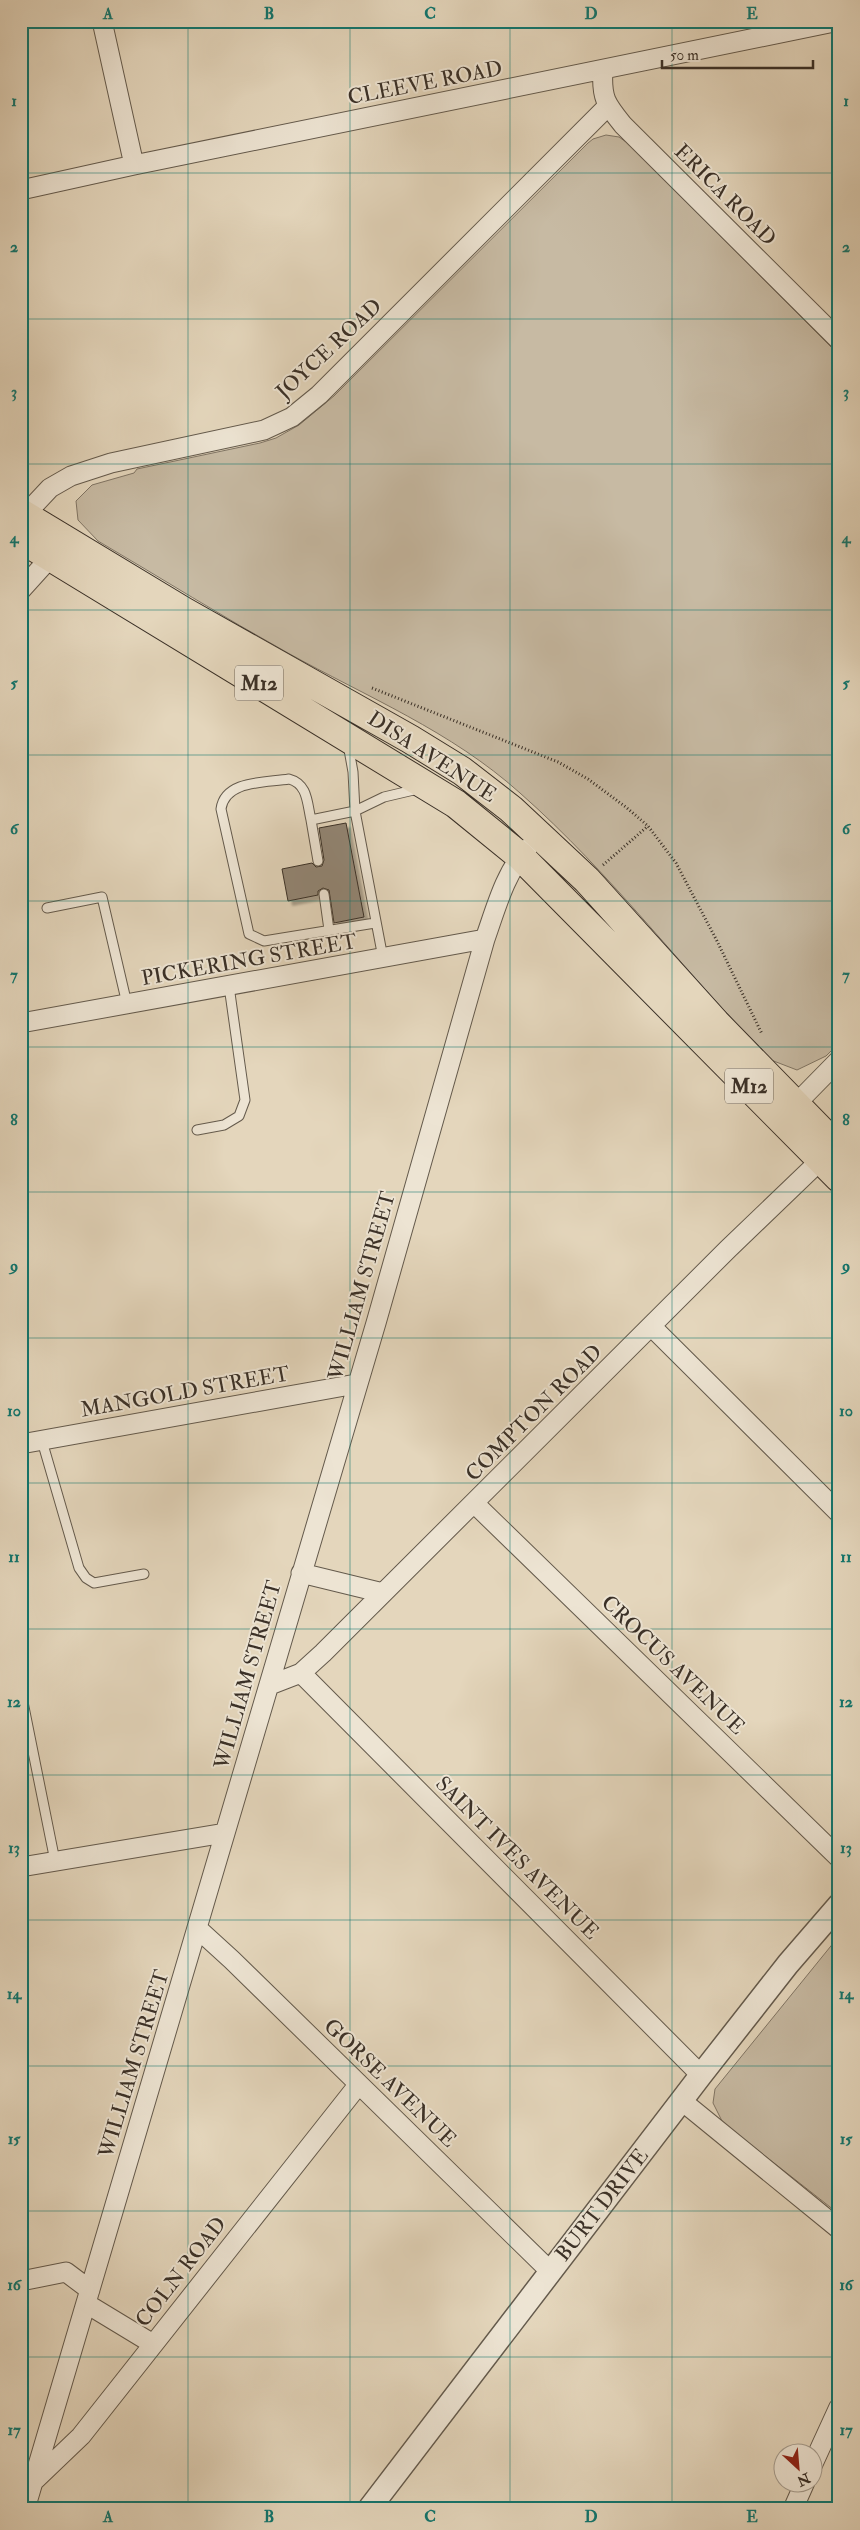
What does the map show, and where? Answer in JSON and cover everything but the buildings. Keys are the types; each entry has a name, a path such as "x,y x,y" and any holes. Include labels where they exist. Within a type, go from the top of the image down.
{"main road":[{"name":"DISA AVENUE","path":"22,521 58,549 347,738 456,804 520,856 788,1111 834,1158"},
{"name":"DISA AVENUE","path":"58,549 184,612 440,757 504,804 588,880 716,1024 788,1111"}],"street":[{"path":"102,21 134,165"},
{"name":"CLEEVE ROAD","path":"21,190 134,165 839,21"},
{"name":"ERICA ROAD","path":"603,70 603,96 608,106 630,132 839,340"},
{"name":"JOYCE ROAD","path":"22,521 50,488 71,476 111,463 251,434 278,425 292,417 319,395 608,106"},
{"path":"21,590 58,549"},
{"name":"WILLIAM STREET","path":"25,2509 270,1685 356,1384 376,1323 485,939 506,882 520,856 539,834"},
{"name":"PICKERING STREET","path":"21,1023 485,939"},
{"path":"788,1111 839,1060"},
{"name":"COMPTON ROAD","path":"270,1685 301,1673 475,1504 651,1326 834,1158"},
{"path":"651,1326 839,1513"},
{"name":"MANGOLD STREET","path":"21,1444 356,1384"},
{"name":"CROCUS AVENUE","path":"475,1504 839,1858"},
{"path":"301,1573 383,1593"},
{"name":"SAINT IVES AVENUE","path":"301,1673 701,2074"},
{"path":"21,1867 225,1833"},
{"name":"BURT DRIVE","path":"369,2509 701,2074 788,1964 839,1905"},
{"name":"GORSE AVENUE","path":"198,1929 550,2271"},
{"name":"COLN ROAD","path":"33,2482 81,2436 359,2084"},
{"path":"682,2101 839,2229"},
{"path":"21,2281 66,2272 89,2297 154,2344"},
{"path":"822,2444 839,2407"},
{"path":"793,2509 801,2492"}],"lane":[{"path":"347,738 353,772 355,811 383,958"},
{"path":"318,861 303,787 297,781 289,779 236,788 227,793 222,800 221,809 249,934 264,941 375,923"},
{"path":"311,820 355,811 384,797 423,788 431,789"},
{"path":"324,894 329,930"},
{"path":"47,908 102,898 127,1004"},
{"path":"197,1130 224,1125 239,1116 245,1100 229,986"},
{"path":"42,1441 79,1568 86,1578 94,1583 144,1574"},
{"path":"21,1692 55,1861"}],"path":[{"path":"371,688 558,762 607,792 648,826 676,863 691,889 764,1038"},
{"path":"599,869 648,826"}],"shaded area":[{"path":"606,135 619,137 629,144 839,355 839,1043 826,1056 797,1070 771,1060 586,857 554,824 493,771 466,751 408,716 264,639 98,541 78,520 76,501 92,485 134,473 137,469 260,443 276,438 299,425 334,396 588,143 593,139"},
{"path":"839,1936 839,2214 723,2123 713,2103 715,2089"}]}
